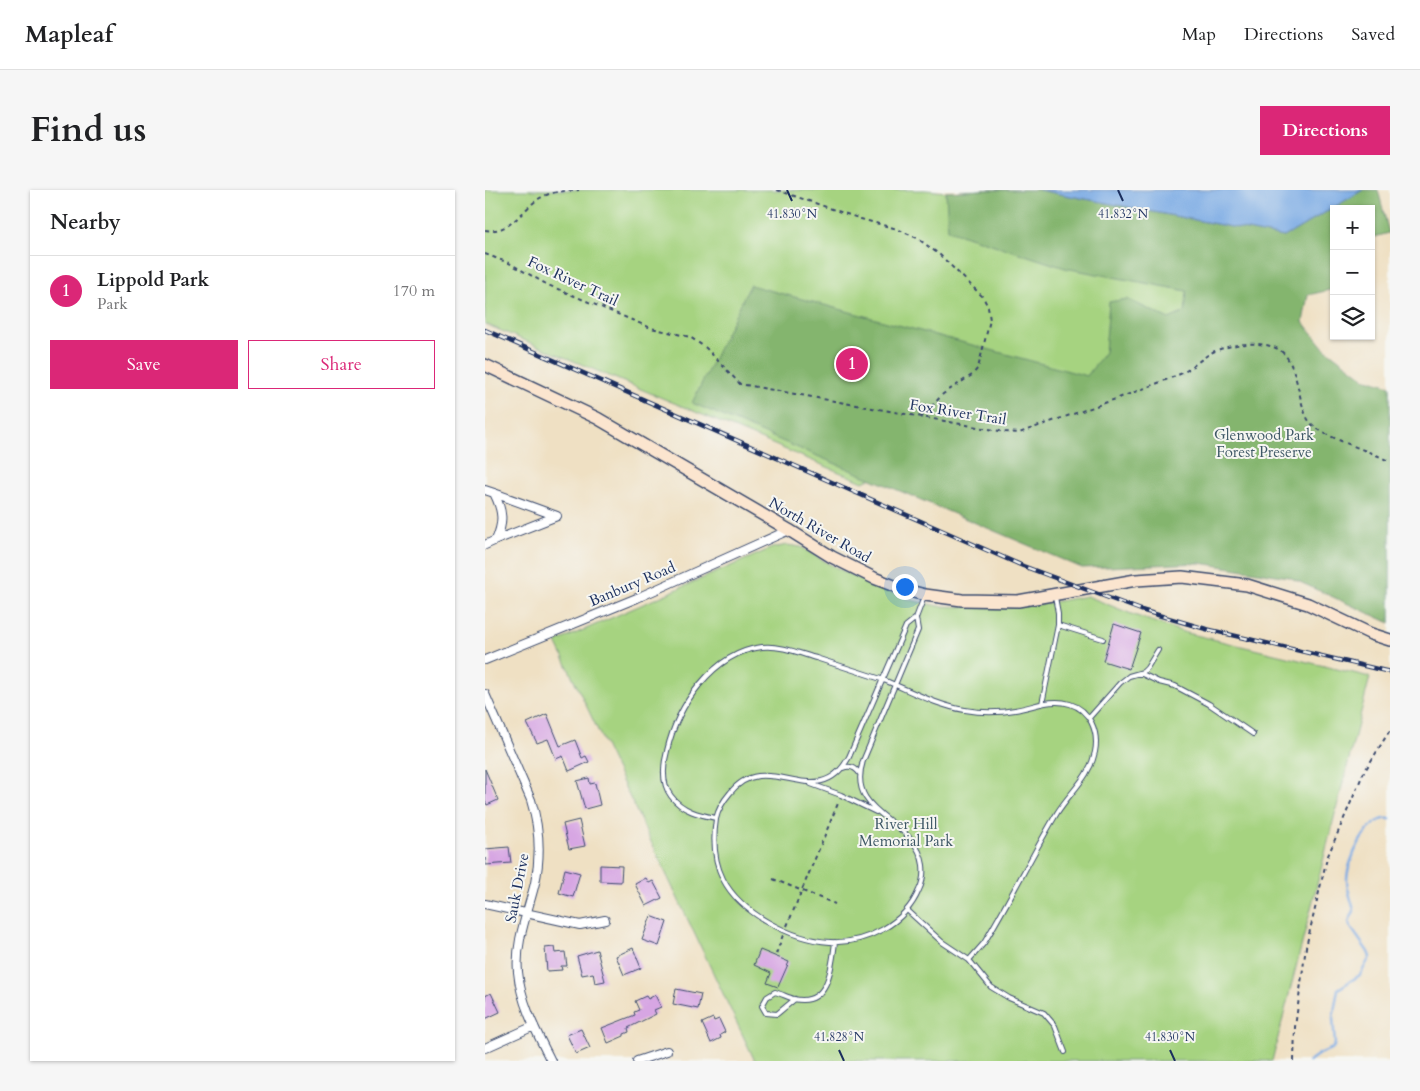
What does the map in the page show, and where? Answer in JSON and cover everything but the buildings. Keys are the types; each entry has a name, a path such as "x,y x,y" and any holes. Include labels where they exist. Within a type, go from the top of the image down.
{"main road":[{"name":"North River Road","path":"485,364 597,418 851,568 902,589 925,595 962,600 1018,601 1136,580 1182,578 1247,585 1308,604 1371,634 1390,640"}],"street":[{"path":"485,490 557,516 485,545"},
{"path":"494,493 500,505 501,517 501,528 496,540"},
{"name":"Banbury Road","path":"485,660 637,598 789,530"},
{"name":"Sauk Drive","path":"485,694 534,811 538,864 518,951 518,971 521,991 534,1026 551,1061"},
{"path":"485,904 581,925 605,920"},
{"path":"485,1048 534,1026"},
{"path":"637,1061 667,1051"}],"lane":[{"path":"807,783 820,782 841,768 849,757 906,626 916,618 925,595"},
{"path":"1042,704 1057,625 1058,613 1055,595"},
{"path":"881,815 868,802 862,788 860,774 863,761 918,630 916,618"},
{"path":"1057,625 1103,639"},
{"path":"716,818 689,811 676,802 668,790 664,766 673,728 690,696 712,673 725,663 756,648 772,647 798,652 883,680 934,702 973,711 1005,712 1053,702 1069,704 1082,710 1089,718 1095,730 1096,745 1088,772 1059,810 991,932 969,960"},
{"path":"1089,718 1120,683 1129,676 1147,668 1158,650"},
{"path":"1140,672 1159,682 1175,686 1209,704 1253,734"},
{"path":"841,768 850,766 855,768 860,774"},
{"path":"768,775 807,783 841,795 881,815 905,831 920,851 923,870 922,881 916,897 907,910 895,921 867,937 855,941 835,942 813,939 786,930 752,913 736,898 723,880 717,862 714,836 716,818 726,797 733,789 749,778 768,775"},
{"path":"907,910 942,942 969,960 991,987 1009,998 1044,1013 1051,1019 1059,1034 1065,1052"},
{"path":"795,999 777,1014 765,1013 762,1006 767,997 775,992 795,999 811,999 817,995 826,985 832,964 835,942"}],"path":[{"path":"485,230 496,231 506,228 541,198 551,194 579,190"},
{"path":"777,190 861,219 897,229 917,238 940,255 983,297 988,307 990,320 977,368 972,375 943,394 921,418"},
{"name":"Fox River Trail","path":"485,254 509,264 548,285 651,328 690,337 706,348 740,384 1005,432 1019,433 1182,373 1214,351 1239,345 1263,345 1278,349 1287,359 1298,384 1309,421 1320,430 1390,462"},
{"path":"1294,1061 1295,1027 1306,947 1327,858 1363,774 1390,730"},
{"path":"776,954 841,795"},
{"path":"773,879 835,904"}],"green space":[{"path":"485,190 925,190 946,192 1039,190 1304,284 863,482 485,324"},
{"name":"Glenwood Park Forest Preserve","path":"1039,190 1284,237 1330,210 1330,290 1308,295 1303,322 1323,347 1364,378 1390,386 1390,623 1289,577 1200,563 1082,568 692,403 750,285 1087,376 1105,352 1109,302 1127,299 1169,319 1185,312 1187,291 1065,268 948,230 946,192"},
{"path":"1363,190 1378,190 1389,233 1375,237 1375,205 1338,205"},
{"name":"River Hill Memorial Park","path":"787,545 801,547 831,565 868,583 910,600 938,606 1004,608 1087,596 1183,632 1370,677 1272,1061 755,1061 556,642 772,548"}],"water":[{"path":"1039,190 1363,190 1338,205 1330,205 1330,210 1284,237"}],"waterway":[{"path":"1309,1061 1333,1048 1335,1044 1333,1018 1338,989 1360,975 1370,957 1350,926 1349,921 1354,911 1348,888 1348,872 1350,862 1366,832 1374,824 1390,819"}],"railway":[{"path":"485,330 1023,566 1141,610 1206,629 1390,672"}],"place":[{"name":"Lippold Park","path":"852,364"}]}
